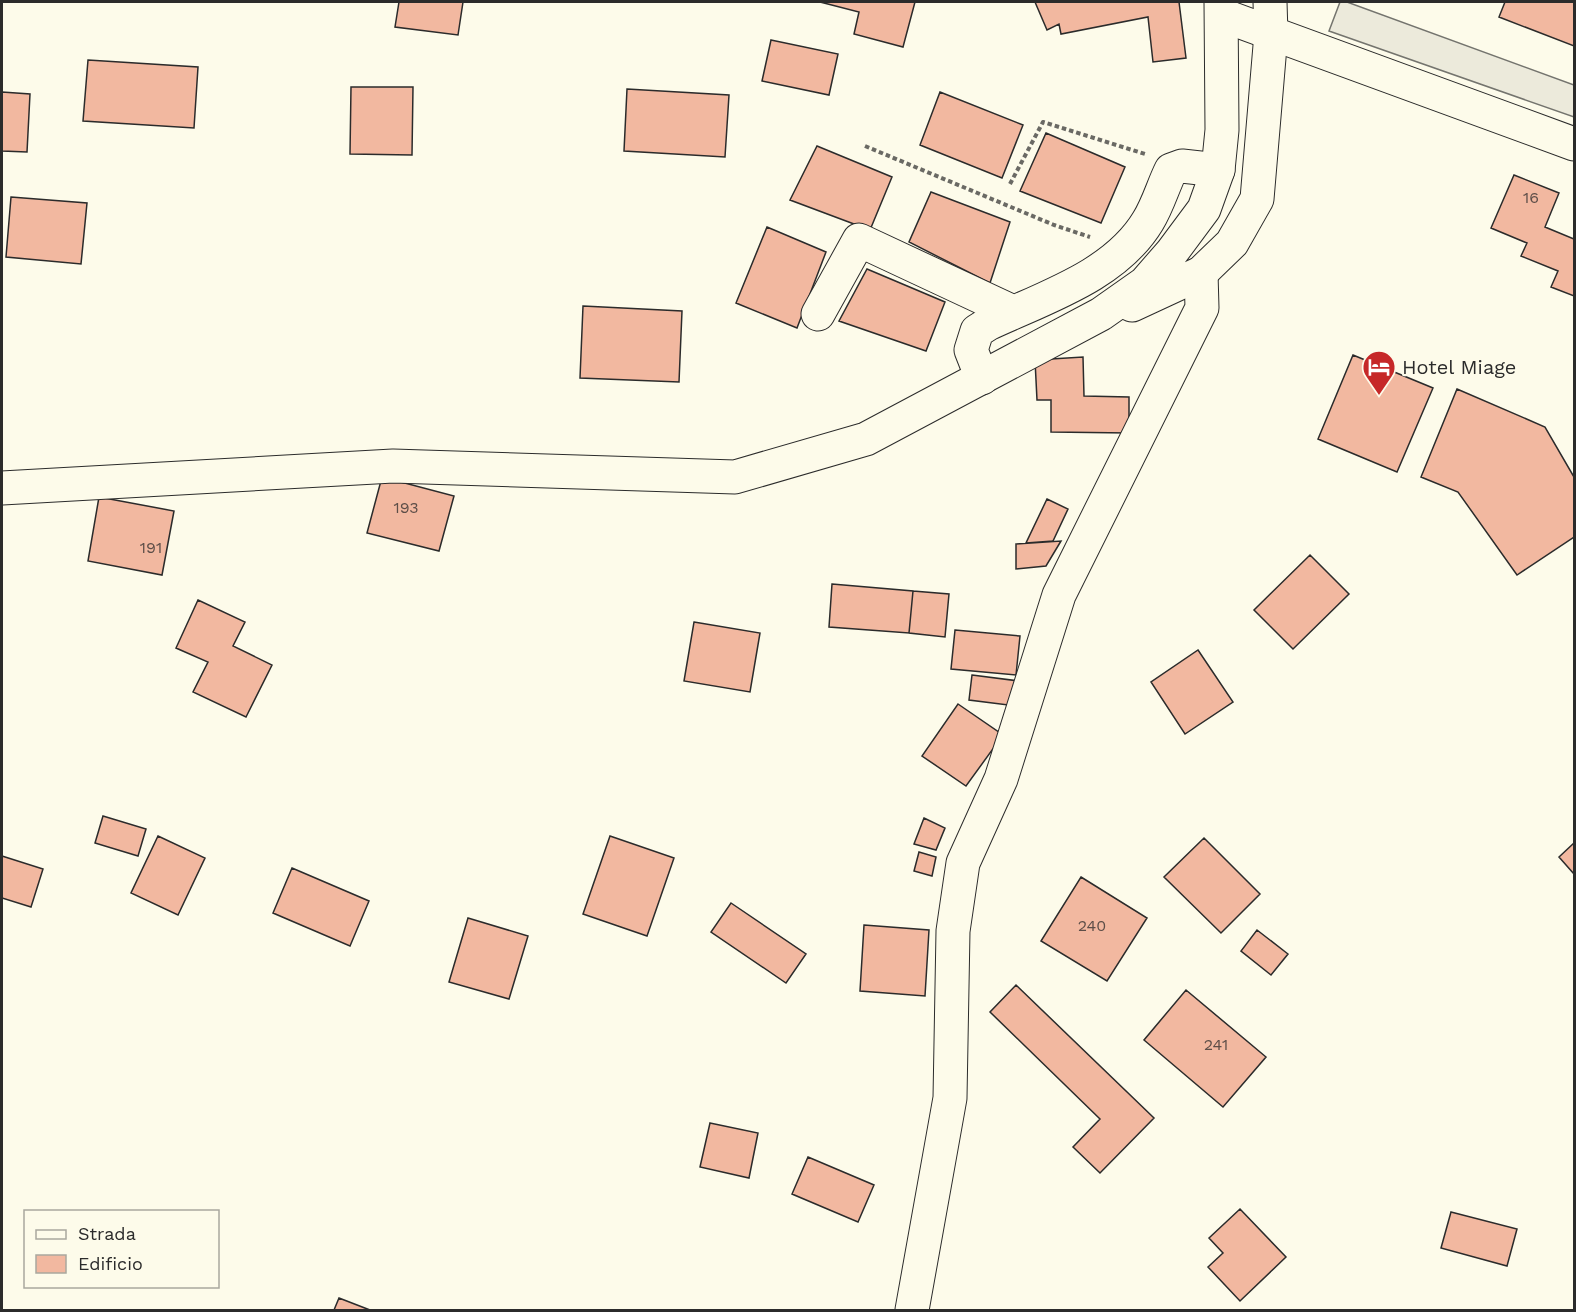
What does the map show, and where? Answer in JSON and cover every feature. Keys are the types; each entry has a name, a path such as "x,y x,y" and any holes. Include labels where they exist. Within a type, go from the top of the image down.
{"main road":[{"path":"1101,314 1136,303 1201,273 1232,243 1245,224 1257,199 1271,34 1270,2"},
{"path":"2,488 393,466 735,477 866,439 1101,314 1145,283 1172,252 1204,209 1218,170 1222,130 1222,8 1271,34 1291,39 1575,144"},
{"path":"982,378 971,350 977,331 1088,276 1116,259 1148,221 1171,170 1182,166 1218,170"},
{"path":"818,314 859,240 1013,312"},
{"path":"912,1311 950,1098 953,931 963,863 1001,779 1059,595 1202,308 1201,273"}],"path":[{"path":"1010,183 1043,123 1182,166"},
{"path":"865,146 1054,225 1095,238"}],"shaded area":[{"path":"1340,2 1347,2 1574,85 1574,117 1329,31"}],"building":[{"path":"399,2 463,2 458,35 395,27"},
{"path":"820,2 915,2 903,47 854,34 859,12"},
{"path":"1035,2 1179,2 1186,58 1153,62 1148,17 1061,34 1059,24 1047,30"},
{"path":"1505,2 1574,2 1574,46 1499,17"},
{"path":"771,40 838,54 829,95 762,81"},
{"path":"88,60 198,67 194,128 83,121"},
{"path":"351,87 413,87 412,155 350,154"},
{"path":"627,89 729,95 725,157 624,151"},
{"path":"2,92 30,94 27,152 2,151"},
{"path":"940,92 1023,125 1002,178 920,145"},
{"path":"1046,133 1125,167 1101,223 1020,191"},
{"path":"817,146 892,177 870,230 790,200"},
{"path":"1514,175 1559,193 1545,227 1574,239 1574,296 1551,287 1558,271 1521,256 1527,243 1491,228"},
{"path":"931,192 1010,222 990,283 909,242"},
{"path":"11,197 87,203 81,264 6,257"},
{"path":"767,227 826,252 797,328 736,303"},
{"path":"867,269 945,302 926,351 839,321"},
{"path":"583,306 682,311 679,382 580,378"},
{"path":"1353,355 1433,388 1397,472 1318,439"},
{"path":"1083,357 1084,396 1129,397 1129,433 1051,432 1051,400 1037,400 1035,360"},
{"path":"1457,389 1545,427 1574,477 1574,537 1517,575 1458,492 1421,477"},
{"path":"382,477 454,496 439,551 367,533"},
{"path":"99,497 174,511 162,575 88,561"},
{"path":"1047,499 1068,509 1053,541 1026,543"},
{"path":"1061,541 1046,566 1016,569 1016,544"},
{"path":"1310,555 1349,594 1293,649 1254,610"},
{"path":"832,584 913,591 909,633 829,627"},
{"path":"913,591 949,594 945,637 909,633"},
{"path":"198,600 245,622 233,646 272,665 246,717 193,692 208,662 176,648"},
{"path":"694,622 760,633 750,692 684,681"},
{"path":"955,630 1020,636 1016,675 951,669"},
{"path":"1198,650 1233,702 1185,734 1151,682"},
{"path":"972,675 1019,681 1016,706 969,700"},
{"path":"958,704 1003,735 966,786 922,756"},
{"path":"103,816 146,829 138,856 95,843"},
{"path":"924,818 945,828 936,850 914,844"},
{"path":"158,836 205,858 178,915 131,893"},
{"path":"610,836 674,858 647,936 583,914"},
{"path":"1204,838 1260,894 1221,933 1164,877"},
{"path":"1574,843 1574,874 1559,857"},
{"path":"919,852 936,857 932,876 914,871"},
{"path":"2,856 43,869 31,907 2,898"},
{"path":"292,868 369,901 350,946 273,913"},
{"path":"1081,877 1147,918 1107,981 1041,941"},
{"path":"731,903 806,954 786,983 711,932"},
{"path":"468,918 528,936 509,999 449,982"},
{"path":"864,925 929,930 925,996 860,991"},
{"path":"1257,930 1288,954 1271,975 1241,951"},
{"path":"1016,985 1154,1118 1100,1173 1073,1147 1100,1119 990,1012"},
{"path":"1186,990 1266,1057 1223,1107 1144,1040"},
{"path":"710,1123 758,1133 749,1178 700,1167"},
{"path":"808,1157 874,1185 858,1222 792,1194"},
{"path":"1240,1209 1286,1257 1240,1301 1208,1267 1223,1253 1209,1238"},
{"path":"1451,1212 1517,1229 1507,1266 1441,1248"},
{"path":"339,1298 370,1310 334,1310"}],"place":[{"name":"Hotel Miage","path":"1379,396"}]}
